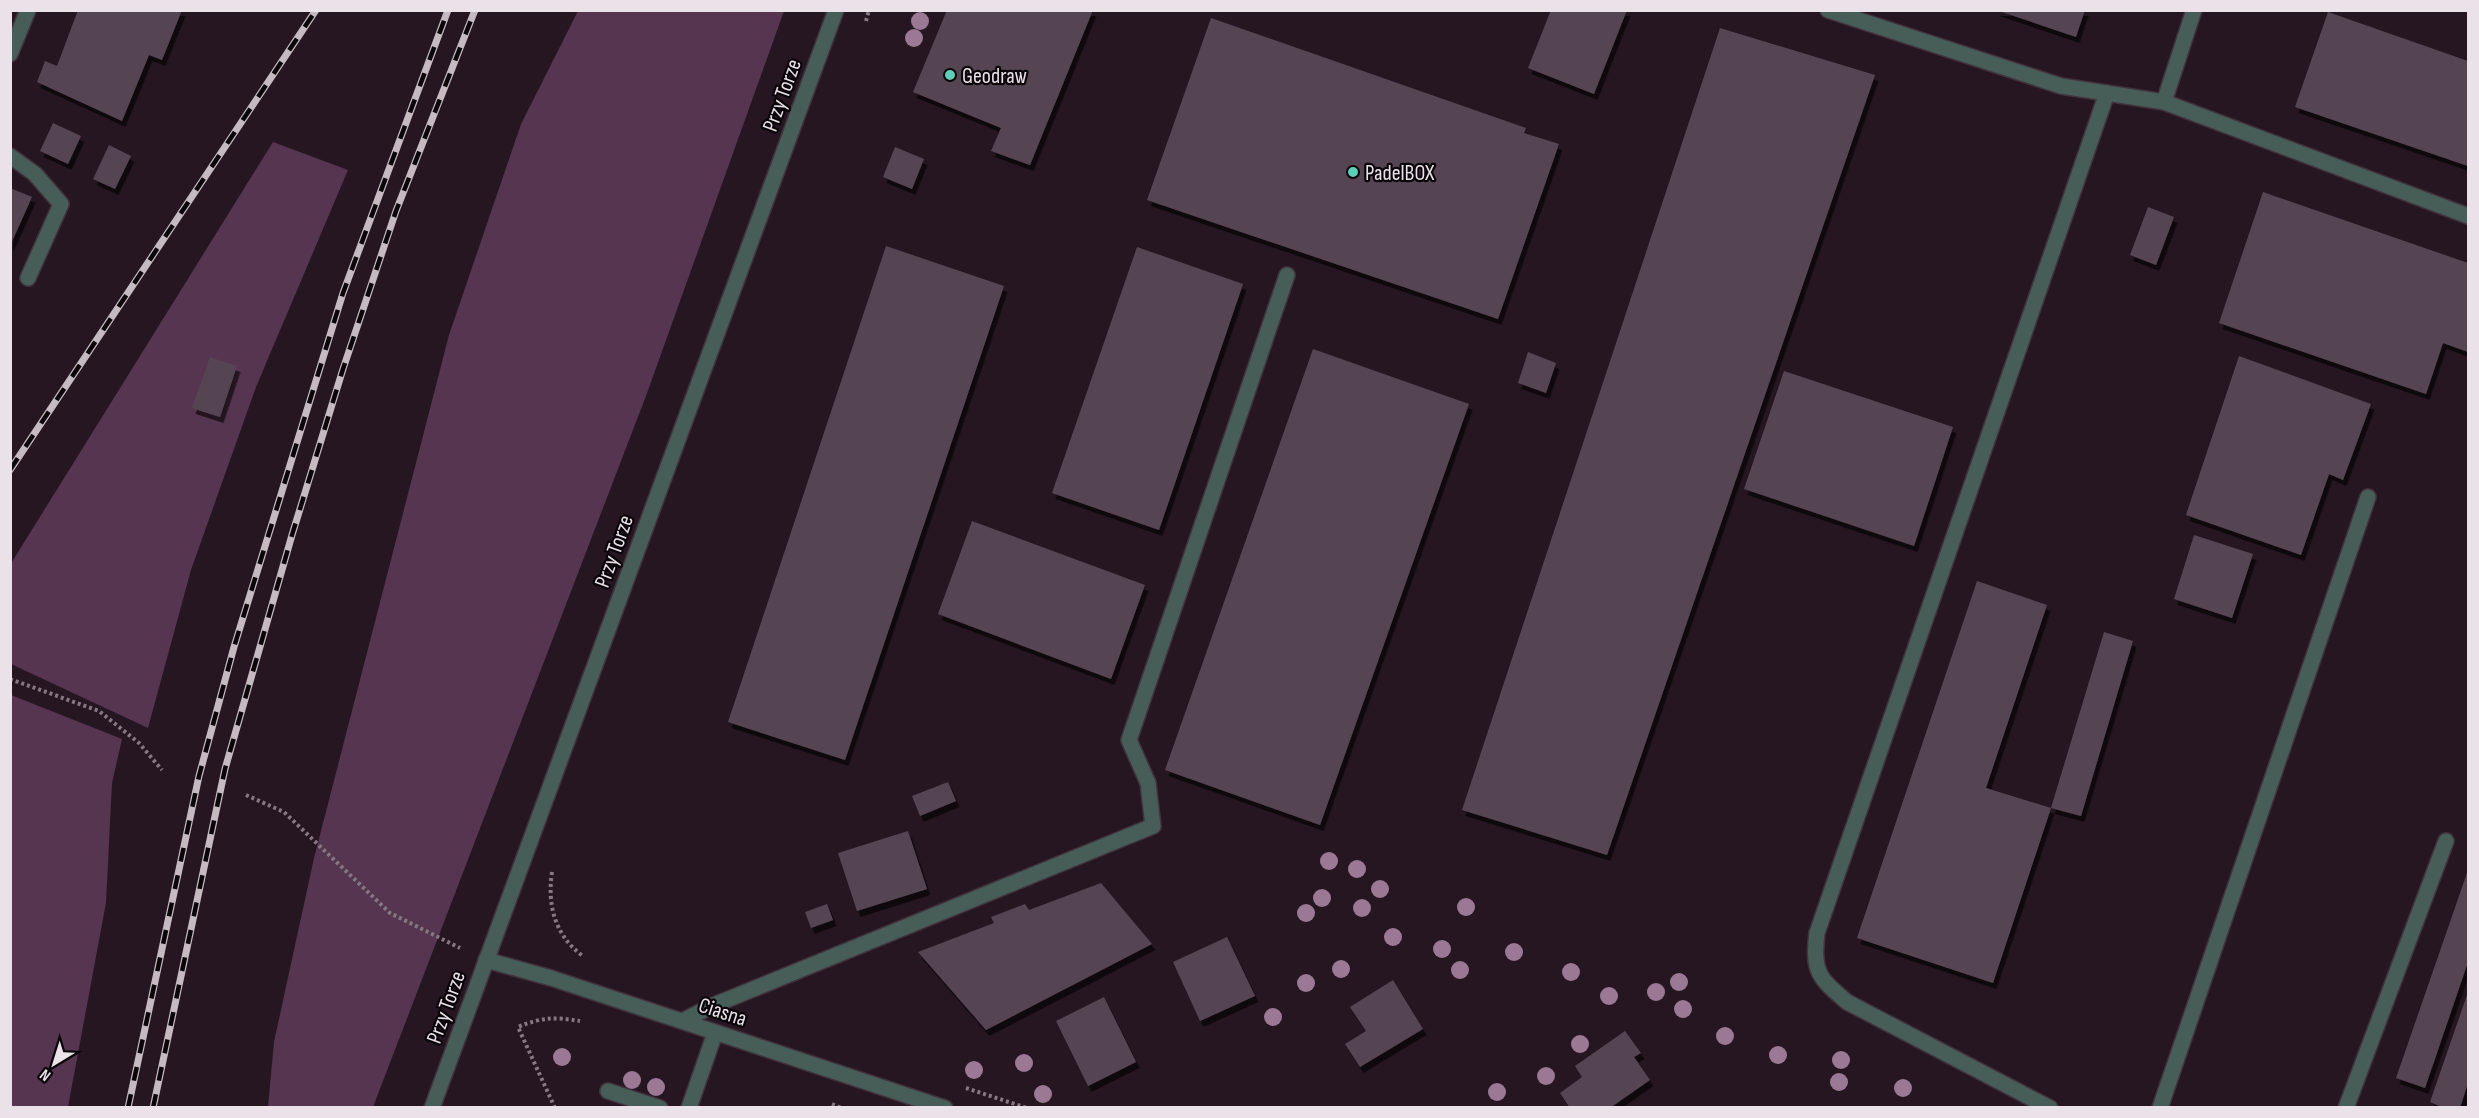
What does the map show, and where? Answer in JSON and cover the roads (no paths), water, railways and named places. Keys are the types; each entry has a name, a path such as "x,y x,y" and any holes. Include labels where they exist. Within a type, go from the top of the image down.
{"street":[{"path":"10,54 28,10"},
{"name":"Przy Torze","path":"432,1107 836,10"},
{"path":"1828,10 2061,86 2164,102 2469,216"},
{"path":"2164,102 2194,10"},
{"path":"2050,1107 1846,1002 1822,981 1814,955 1817,933 2107,93"},
{"path":"10,156 35,174 61,204 28,278"},
{"path":"682,1021 714,1005 1153,826 1148,783 1129,740 1287,275"},
{"path":"2160,1107 2368,497"},
{"path":"2346,1107 2446,841"},
{"name":"Ciasna","path":"486,960 551,978 945,1107"},
{"path":"689,1107 715,1032"},
{"path":"608,1091 660,1107"}],"railway":[{"path":"10,470 316,10"},
{"path":"128,1108 199,776 234,647 343,293 448,10"},
{"path":"153,1108 225,769 292,535 343,369 396,211 475,10"}],"place":[{"name":"Geodraw","path":"950,75"},
{"name":"PadelBOX","path":"1353,172"}]}
